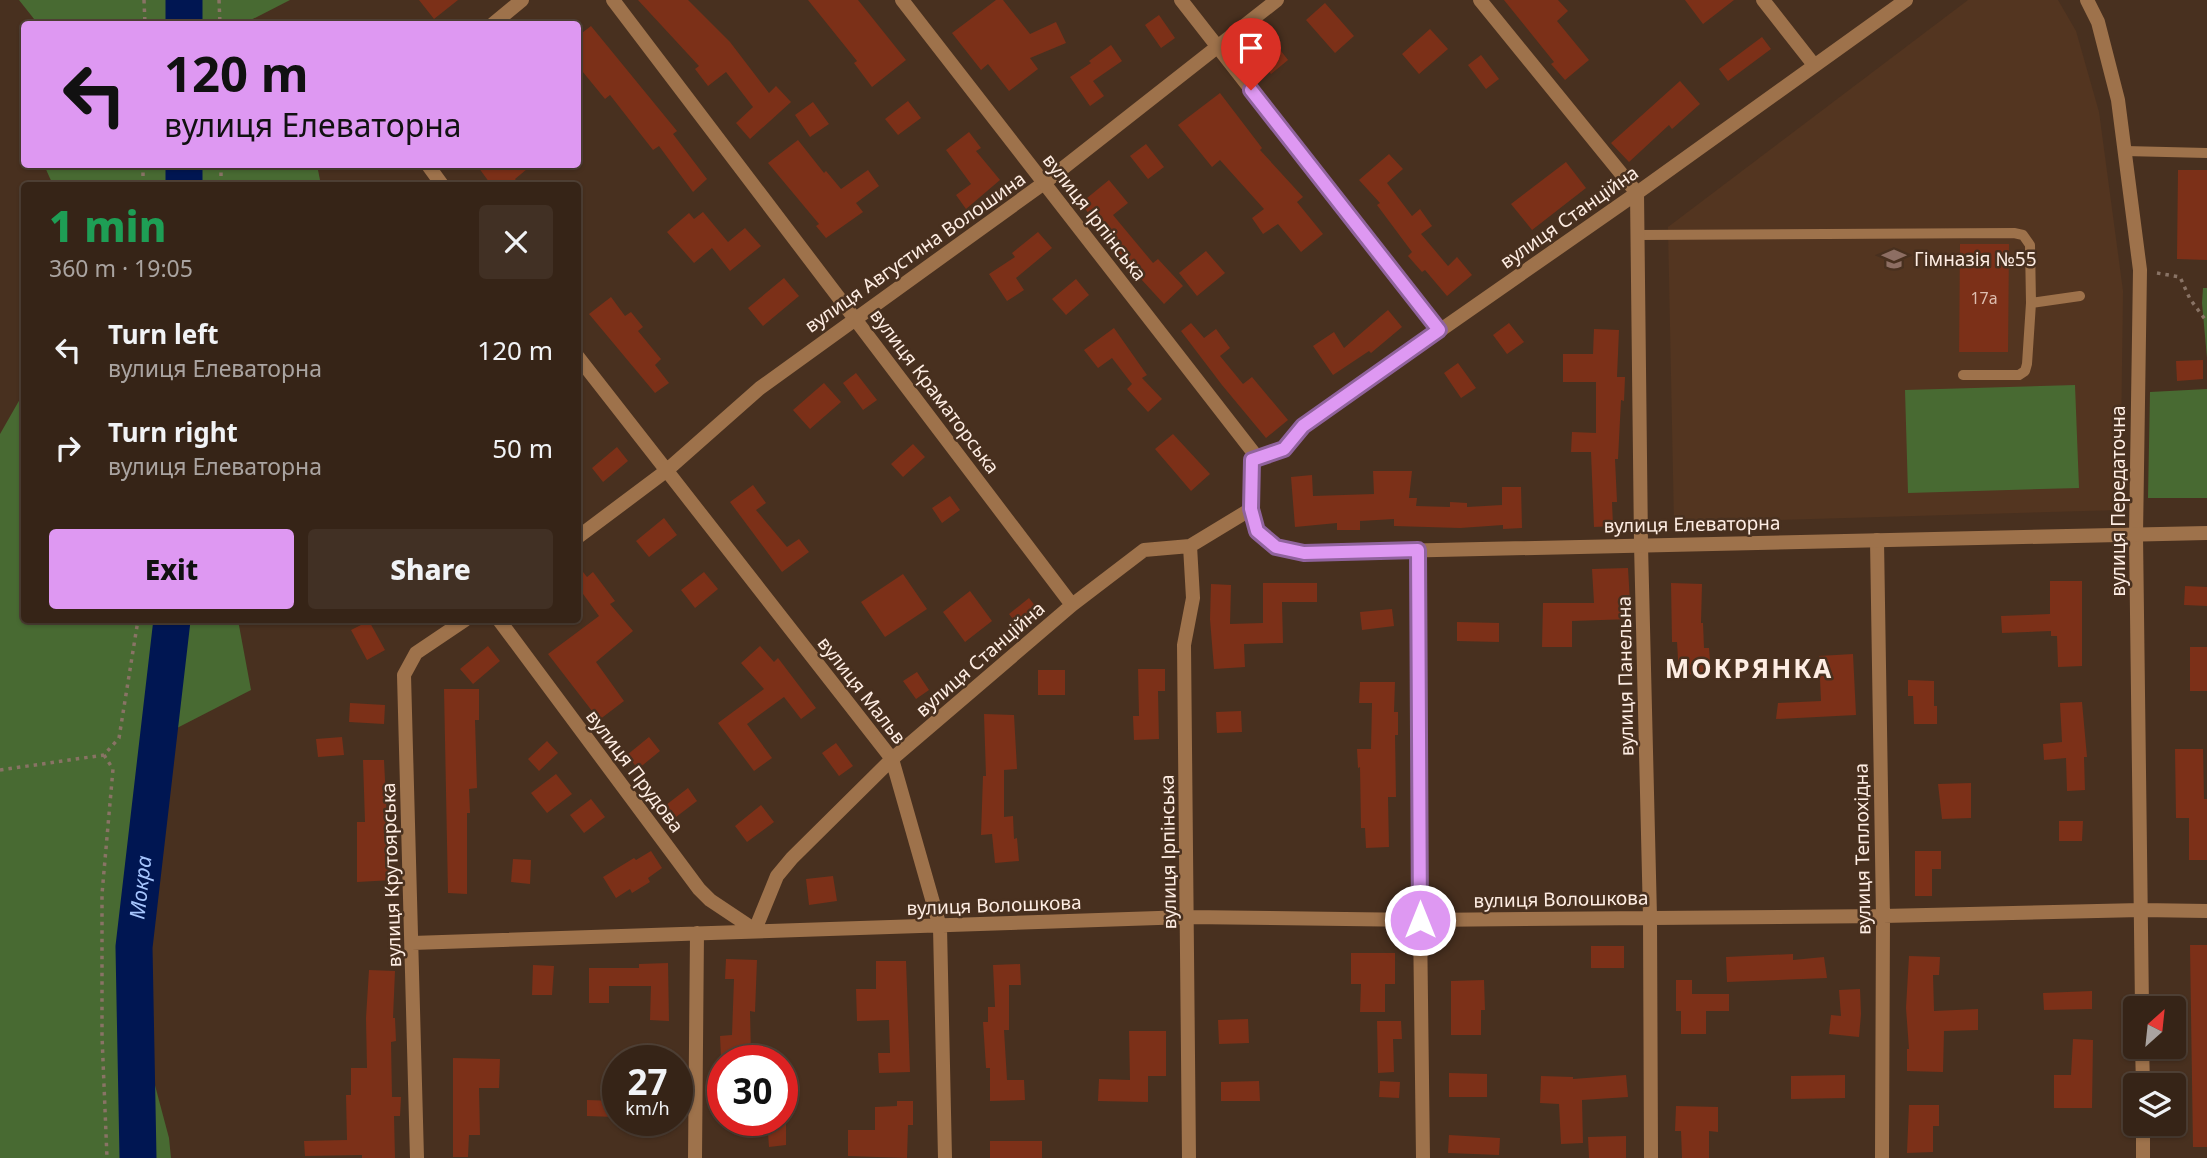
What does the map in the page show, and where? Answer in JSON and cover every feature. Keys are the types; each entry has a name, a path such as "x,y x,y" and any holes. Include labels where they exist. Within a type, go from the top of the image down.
{"street":[{"path":"497,21 522,0"},
{"name":"вулиця Краматорська","path":"613,0 1072,605"},
{"name":"вулиця Ірпінська","path":"902,0 1253,452 1252,460"},
{"path":"1181,0 1439,330"},
{"name":"вулиця Августина Волошина","path":"581,535 666,471 760,388 1044,183 1276,0"},
{"path":"1480,0 1637,193"},
{"path":"1763,0 1814,65"},
{"name":"вулиця Станційна","path":"1252,460 1284,449 1303,426 1637,193 1906,0"},
{"name":"вулиця Передаточна","path":"2087,0 2098,22 2118,100 2140,270 2136,534 2142,996"},
{"name":"вулиця Панельна","path":"1637,193 1641,544 1650,917 1651,1158"},
{"name":"вулиця Мальв","path":"581,362 892,759 940,927 945,1158"},
{"name":"вулиця Елеваторна","path":"1252,460 1251,509 1257,531 1276,547 1304,553 2207,533"},
{"name":"вулиця Станційна","path":"755,930 777,876 892,759 1072,605 1144,550 1190,546 1251,509"},
{"name":"вулиця Теплохідна","path":"1877,540 1883,916 1882,1158"},
{"name":"вулиця Ірпінська","path":"1189,1158 1184,645 1193,598 1190,546"},
{"path":"1418,550 1423,1158"},
{"name":"вулиця Крутоярська","path":"417,1158 404,676 416,653 461,623"},
{"name":"вулиця Прудова","path":"501,623 699,889 710,900 755,930"},
{"name":"вулиця Волошкова","path":"412,943 1188,917 1420,920 2207,911"},
{"path":"695,1158 697,933"},
{"path":"2143,1136 2143,1158"}],"lane":[{"path":"2124,151 2207,153"},
{"path":"1637,235 2024,235 2030,245 2031,303 2025,371 2019,374 1963,375"},
{"path":"2031,303 2080,296"}],"path":[{"path":"144,0 145,21"},
{"path":"219,0 220,21"},
{"path":"2140,270 2180,277 2190,299 2207,322"},
{"path":"0,770 104,755 118,738 137,623"},
{"path":"104,755 113,769 102,894 102,1036 107,1158"}],"shaded area":[{"name":"Гімназія №55","path":"1968,0 2058,0 2076,31 2099,112 2123,291 2120,510 1674,523 1668,227"}],"green space":[{"path":"19,0 290,0 249,21 36,21"},
{"path":"45,168 318,168 320,182 52,182"},
{"path":"2203,288 2207,288 2207,358 2202,303"},
{"path":"2075,385 2079,488 1908,493 1905,390"},
{"path":"2207,389 2207,498 2148,498 2150,392"},
{"path":"21,397 21,623 239,623 251,690 142,746 118,946 169,1138 171,1158 0,1158 0,434"}],"building":[{"path":"419,0 458,0 434,19"},
{"path":"638,0 688,0 730,42 769,93 776,86 791,102 750,139 736,123 753,107 726,72 708,86 695,69 699,66"},
{"path":"808,0 858,0 906,60 872,87 854,63 857,61"},
{"path":"996,0 1003,0 1030,34 1056,22 1066,43 1030,58 1038,69 1009,91 988,64 981,70 952,33"},
{"path":"1504,0 1558,0 1568,11 1557,21 1589,60 1565,80 1551,64 1554,62"},
{"path":"1685,0 1734,0 1703,24"},
{"path":"1325,3 1354,36 1335,53 1306,20"},
{"path":"1159,15 1175,38 1161,48 1145,25"},
{"path":"591,26 677,131 673,134 707,179 693,192 659,146 653,150 610,95 605,99 581,70 581,34"},
{"path":"1430,29 1448,49 1419,74 1402,54"},
{"path":"1762,37 1771,49 1728,81 1719,69"},
{"path":"1274,42 1288,60 1271,74 1256,56"},
{"path":"1111,45 1122,61 1093,81 1104,96 1090,106 1070,77"},
{"path":"1481,55 1499,79 1486,89 1468,65"},
{"path":"1680,81 1700,104 1672,129 1669,125 1629,162 1611,143"},
{"path":"1220,93 1262,148 1260,150 1303,197 1297,202 1323,234 1301,252 1278,224 1263,234 1252,218 1264,209 1220,160 1212,167 1178,125"},
{"path":"908,101 921,118 898,135 885,119"},
{"path":"813,102 829,124 810,137 795,115"},
{"path":"969,132 981,148 976,151 1000,180 966,209 956,195 971,184 946,150"},
{"path":"798,140 824,173 826,171 841,189 868,170 879,186 856,203 863,212 826,238 816,226 819,224 768,163"},
{"path":"1146,144 1164,167 1148,179 1130,156"},
{"path":"1389,154 1403,169 1387,183 1412,216 1420,209 1432,226 1421,234 1448,266 1457,257 1472,275 1447,296 1425,270 1422,272 1408,256 1412,252 1377,205 1380,203 1359,180"},
{"path":"1566,162 1586,188 1532,230 1511,204"},
{"path":"479,168 528,168 515,179 517,182 489,182"},
{"path":"2178,170 2207,170 2207,260 2177,259"},
{"path":"1109,180 1128,203 1113,215 1153,263 1158,259 1183,286 1164,304 1118,254 1081,203"},
{"path":"703,212 728,242 745,228 761,246 730,271 712,248 694,263 667,232 689,213 694,219"},
{"path":"1038,232 1052,248 1016,278 1024,290 1007,301 989,274 1015,257 1012,253"},
{"path":"1960,244 2009,244 2008,352 1959,352"},
{"path":"1206,251 1225,273 1197,296 1179,273"},
{"path":"784,278 799,296 763,326 748,308"},
{"path":"1076,279 1089,295 1066,315 1052,299"},
{"path":"611,297 625,316 631,312 643,327 638,331 661,359 655,365 669,383 655,393 589,314"},
{"path":"1388,310 1402,327 1371,353 1369,351 1333,375 1313,346 1334,332 1344,348"},
{"path":"1191,323 1204,338 1216,329 1230,348 1220,356 1243,384 1252,377 1288,420 1266,438 1181,331"},
{"path":"1509,323 1524,342 1507,354 1493,335"},
{"path":"1114,328 1147,375 1142,378 1162,399 1148,412 1127,389 1132,384 1112,358 1098,368 1084,350"},
{"path":"1594,329 1619,330 1617,377 1625,377 1618,459 1615,459 1617,502 1612,502 1613,526 1594,527 1591,452 1571,452 1572,432 1596,433 1596,382 1563,382 1563,354 1593,354"},
{"path":"2203,360 2203,379 2177,381 2176,361"},
{"path":"1458,363 1476,388 1461,398 1444,373"},
{"path":"856,373 877,400 863,410 843,383"},
{"path":"824,383 841,402 810,429 793,410"},
{"path":"1173,434 1210,474 1191,491 1155,449"},
{"path":"913,444 925,457 903,477 891,464"},
{"path":"617,447 628,461 603,482 592,468"},
{"path":"1373,471 1412,471 1409,498 1417,498 1416,506 1450,507 1450,502 1467,503 1467,507 1502,505 1502,487 1521,487 1522,528 1503,529 1503,525 1460,528 1394,526 1394,519 1360,521 1360,530 1337,530 1337,523 1295,527 1291,477 1312,475 1313,496 1374,494"},
{"path":"753,485 766,503 756,510 787,547 799,539 809,552 782,572 730,502"},
{"path":"950,496 960,510 942,523 932,508"},
{"path":"664,518 677,535 649,557 636,541"},
{"path":"1628,568 1631,619 1572,621 1572,647 1542,647 1543,603 1594,603 1592,569"},
{"path":"583,572 587,577 593,572 615,601 610,604 633,631 596,662 624,701 599,720 548,654 599,616 581,591"},
{"path":"704,572 718,589 695,608 681,590"},
{"path":"903,574 927,609 885,637 861,602"},
{"path":"2050,581 2082,581 2082,666 2058,667 2057,636 2051,636 2051,631 2002,633 2001,616 2050,614"},
{"path":"1263,583 1317,583 1317,602 1282,602 1283,643 1244,644 1245,667 1214,669 1210,619 1211,584 1231,585 1230,624 1263,623"},
{"path":"1671,583 1702,584 1701,623 1704,648 1709,648 1711,673 1679,675 1677,642 1672,642"},
{"path":"2185,586 2207,587 2207,606 2184,605"},
{"path":"970,591 992,621 965,642 943,612"},
{"path":"1029,598 1039,611 1020,628 1009,614"},
{"path":"1392,609 1394,626 1362,630 1360,612"},
{"path":"1457,622 1499,623 1499,642 1457,641"},
{"path":"370,623 385,650 367,660 351,630"},
{"path":"488,646 500,661 473,684 460,669"},
{"path":"760,646 774,662 778,658 816,708 801,719 784,697 747,724 772,758 754,771 718,723 764,689 741,663"},
{"path":"2190,647 2207,647 2207,691 2190,691"},
{"path":"1853,654 1856,715 1776,719 1778,703 1821,701 1819,656"},
{"path":"1138,669 1165,669 1165,691 1158,691 1159,739 1134,740 1133,716 1139,716"},
{"path":"1038,670 1065,670 1065,695 1038,695"},
{"path":"917,672 929,690 916,699 903,681"},
{"path":"1908,680 1934,681 1937,724 1914,724 1913,696 1908,696"},
{"path":"1360,682 1395,682 1394,712 1398,712 1398,735 1395,735 1396,797 1388,797 1389,847 1366,848 1365,828 1361,828 1357,749 1371,749 1372,703 1359,703"},
{"path":"444,689 479,689 479,720 475,720 477,788 469,789 470,813 467,813 467,894 448,893"},
{"path":"2082,702 2087,757 2084,757 2085,790 2067,791 2066,758 2044,760 2043,744 2062,742 2060,703"},
{"path":"350,703 385,705 384,724 349,722"},
{"path":"1241,711 1242,732 1217,733 1216,712"},
{"path":"984,714 1014,715 1017,769 1004,770 1004,817 1013,816 1019,861 995,863 992,834 981,835 983,776 986,776"},
{"path":"342,737 344,755 318,757 316,739"},
{"path":"649,737 660,751 638,769 627,755"},
{"path":"547,741 558,753 539,771 528,759"},
{"path":"836,743 853,766 839,776 822,753"},
{"path":"2175,749 2203,749 2204,799 2207,799 2207,860 2189,860 2189,818 2176,818"},
{"path":"363,760 384,760 389,861 393,880 357,882 357,822 365,822"},
{"path":"556,774 572,794 547,813 531,793"},
{"path":"1971,783 1971,818 1942,819 1938,784"},
{"path":"688,788 697,801 676,817 666,805"},
{"path":"591,799 605,817 584,833 570,815"},
{"path":"761,805 774,822 747,842 735,826"},
{"path":"2059,821 2083,821 2082,841 2059,841"},
{"path":"651,851 662,868 648,878 650,882 632,893 630,889 616,898 603,877"},
{"path":"1915,851 1941,851 1941,869 1932,869 1932,896 1915,896"},
{"path":"513,859 531,860 530,884 511,882"},
{"path":"833,876 837,901 809,905 806,879"},
{"path":"2190,945 2207,945 2207,1147 2193,1147"},
{"path":"1591,946 1624,946 1624,968 1591,968"},
{"path":"1351,953 1395,953 1395,984 1385,984 1385,1012 1360,1012 1361,984 1351,984"},
{"path":"1793,954 1793,960 1824,957 1827,978 1727,982 1726,957"},
{"path":"1909,956 1940,957 1939,975 1933,975 1934,1011 1978,1009 1978,1030 1944,1031 1943,1072 1907,1071"},
{"path":"726,959 757,960 755,1012 750,1011 751,1045 720,1045 720,1036 732,1035 734,979 725,979"},
{"path":"876,961 906,961 910,1072 879,1073 878,1053 890,1053 889,1020 857,1021 856,989 876,989"},
{"path":"668,963 669,1021 650,1020 651,986 609,986 609,1003 589,1003 589,968 639,968 639,964"},
{"path":"1020,964 1021,985 1009,985 1009,1030 1004,1030 1007,1080 1024,1080 1025,1100 990,1101 990,1068 986,1068 983,1022 988,1022 988,1007 995,1007 993,965"},
{"path":"533,965 554,966 552,995 532,995"},
{"path":"369,970 395,971 393,1018 396,1041 391,1042 392,1097 401,1097 400,1116 394,1116 395,1158 362,1158 362,1155 305,1156 304,1141 347,1140 346,1095 351,1095 351,1068 367,1068"},
{"path":"1484,980 1485,1010 1481,1010 1481,1035 1451,1035 1451,981"},
{"path":"1676,980 1692,980 1692,994 1729,994 1729,1011 1706,1011 1706,1034 1681,1034 1681,1011 1676,1011"},
{"path":"1860,989 1859,1037 1829,1034 1831,1015 1841,1016 1839,990"},
{"path":"2092,991 2092,1009 2044,1010 2043,993"},
{"path":"1248,1019 1249,1043 1219,1044 1218,1020"},
{"path":"1377,1021 1401,1021 1402,1039 1393,1039 1394,1072 1378,1073"},
{"path":"1129,1031 1166,1031 1166,1076 1148,1076 1148,1102 1098,1101 1099,1079 1130,1080"},
{"path":"2073,1039 2093,1040 2092,1108 2054,1108 2054,1075 2071,1075"},
{"path":"453,1058 500,1059 499,1088 479,1088 480,1135 469,1135 468,1157 453,1157"},
{"path":"1449,1073 1487,1074 1487,1097 1449,1097"},
{"path":"1626,1075 1628,1097 1582,1100 1583,1143 1561,1144 1559,1104 1540,1103 1541,1076 1573,1079"},
{"path":"1845,1075 1845,1098 1791,1099 1791,1076"},
{"path":"1259,1081 1260,1101 1221,1101 1221,1082"},
{"path":"1380,1081 1400,1082 1399,1098 1379,1097"},
{"path":"587,1100 602,1101 602,1117 587,1116"},
{"path":"897,1101 913,1101 913,1125 908,1125 907,1158 848,1156 848,1130 875,1130 875,1107 897,1106"},
{"path":"1909,1105 1939,1105 1939,1126 1933,1126 1933,1152 1907,1153"},
{"path":"1676,1106 1718,1107 1718,1132 1709,1131 1709,1158 1682,1158 1681,1131 1675,1131"},
{"path":"1449,1135 1500,1138 1499,1155 1448,1153"},
{"path":"768,1136 786,1136 786,1145 769,1147"},
{"path":"1626,1136 1626,1158 1589,1158 1588,1137"},
{"path":"990,1141 1042,1141 1042,1158 990,1158"}],"waterway":[{"name":"Мокра","path":"184,0 184,21"},
{"name":"Мокра","path":"184,168 184,182"},
{"name":"Мокра","path":"138,1158 134,947 172,623"}],"place":[{"name":"Гімназія №55","path":"1894,259"}],"district":[{"name":"МОКРЯНКА","path":"1749,669"}],"route":[{"path":"1251,90 1439,330 1303,426 1284,449 1252,460 1251,509 1257,531 1276,547 1304,553 1418,550 1420,920"}]}
